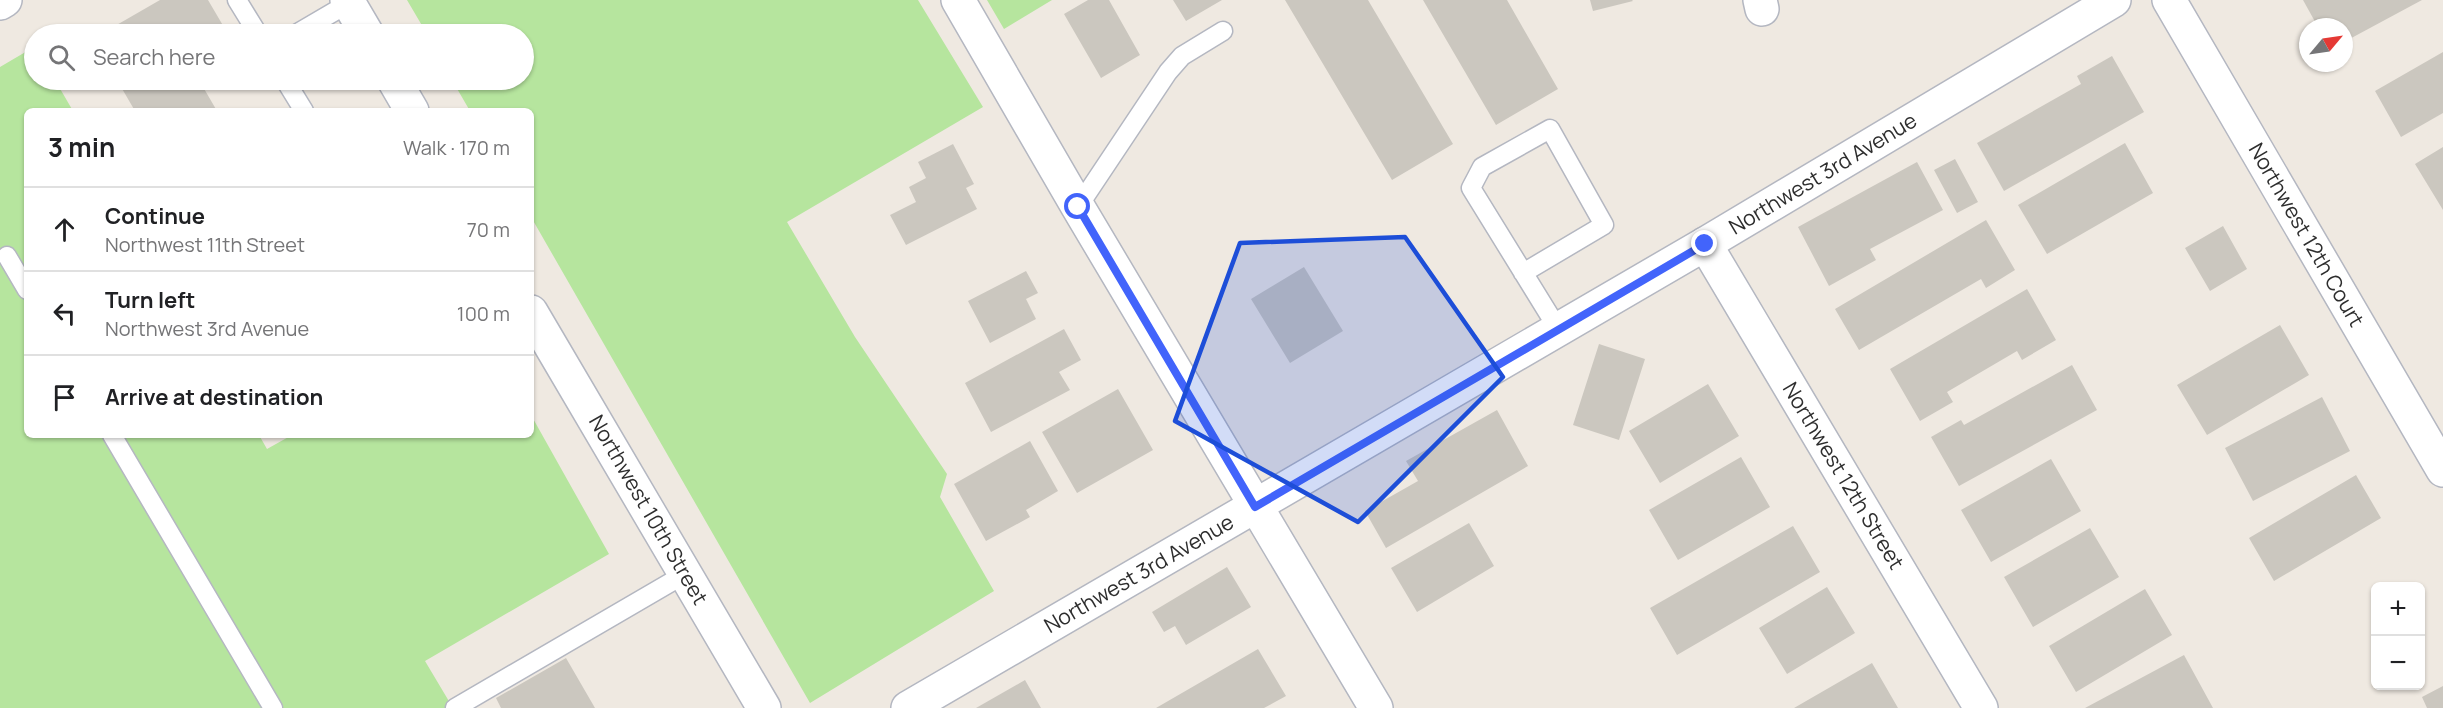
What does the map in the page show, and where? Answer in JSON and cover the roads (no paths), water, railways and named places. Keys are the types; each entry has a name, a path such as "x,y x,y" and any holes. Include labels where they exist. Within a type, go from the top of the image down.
{"street":[{"path":"0,3 5,0"},
{"path":"958,0 1255,507 1376,708"},
{"name":"Northwest 3rd Avenue","path":"908,708 1705,244 2114,0"},
{"name":"Northwest 12th Court","path":"2169,0 2443,470"},
{"path":"348,2 361,24"},
{"path":"400,90 410,108"},
{"name":"Northwest 12th Street","path":"1705,244 1981,708"},
{"name":"Northwest 10th Street","path":"534,317 764,708"}],"lane":[{"path":"237,0 252,24"},
{"path":"312,24 348,2"},
{"path":"1078,207 1168,72 1182,56 1223,31"},
{"path":"291,90 302,108"},
{"path":"1523,273 1604,225 1550,129 1482,166 1472,188 1523,273 1558,329"},
{"path":"2,253 24,286"},
{"path":"114,438 273,708"},
{"path":"454,708 685,574"}]}
